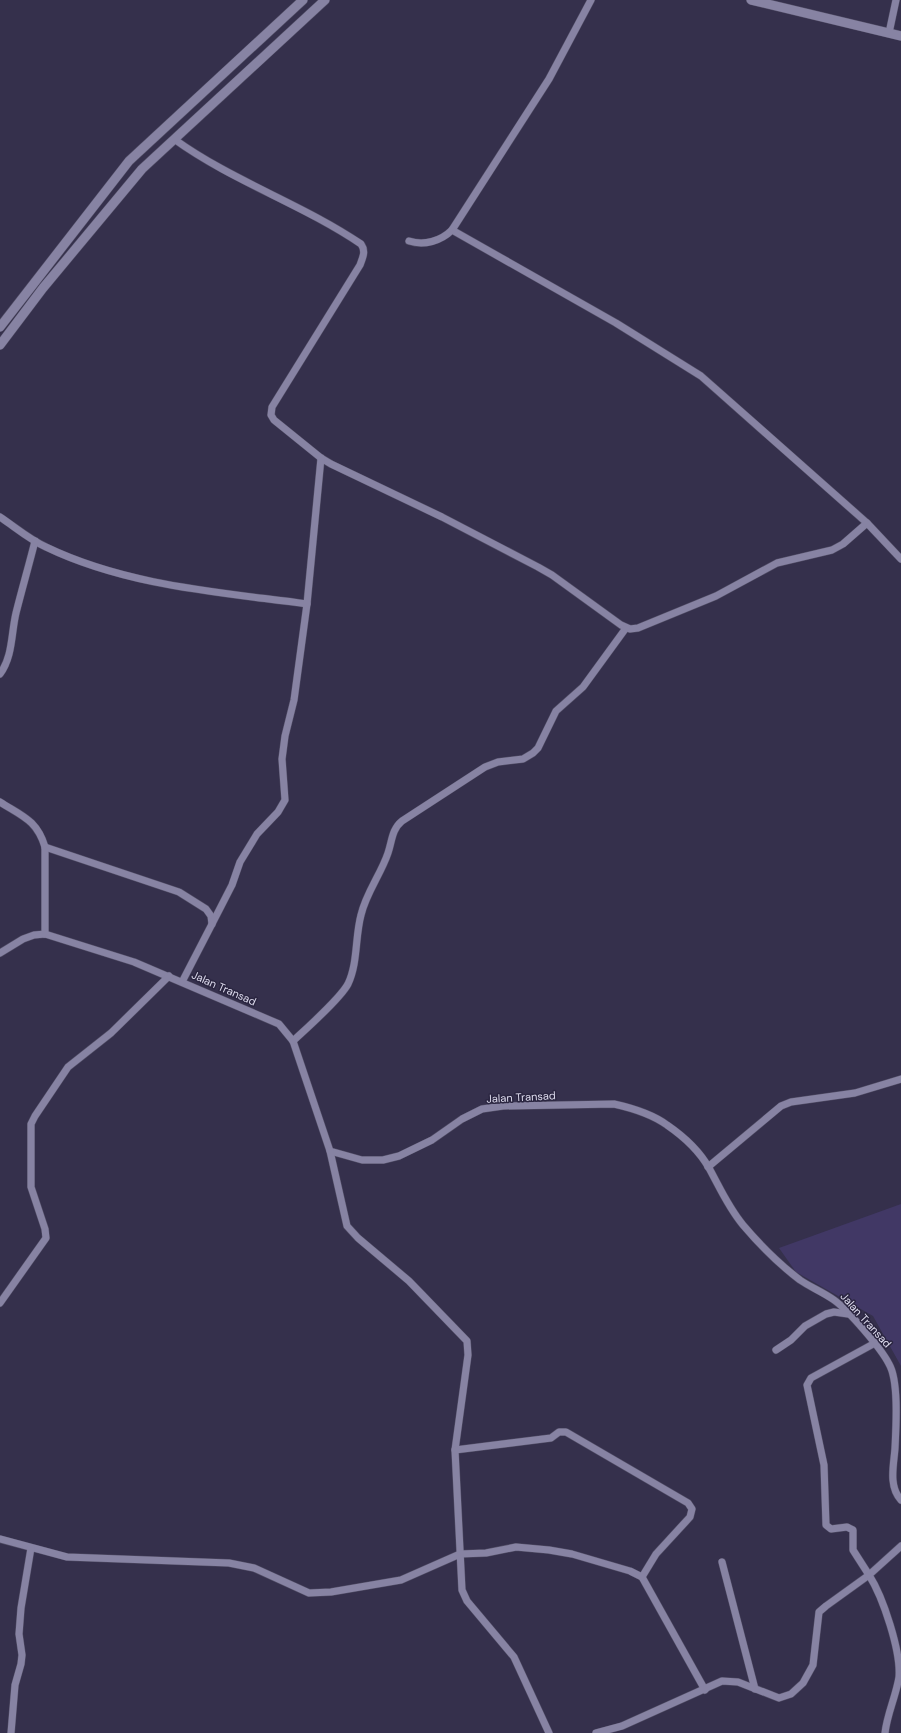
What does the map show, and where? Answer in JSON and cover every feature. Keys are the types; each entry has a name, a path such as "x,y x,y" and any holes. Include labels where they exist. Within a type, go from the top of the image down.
{"street":[{"path":"0,327 129,161 303,0"},
{"path":"0,345 43,288 151,160 325,0"},
{"path":"409,241 417,243 435,241 446,237 452,230 549,79 591,0"},
{"path":"751,0 901,36"},
{"path":"890,33 896,0"},
{"path":"174,139 207,161 332,226 361,244 364,248 364,256 360,265 272,407 271,415 274,420 321,458 442,517 538,567 626,628 638,628 716,596 777,563 832,550 843,544 867,523"},
{"path":"452,230 616,323 701,376 867,523 901,560"},
{"path":"182,982 212,924 243,857 257,834 278,812 285,800 282,759 285,736 294,700 307,604 321,458"},
{"path":"0,517 45,547 122,576 159,583 307,604"},
{"path":"0,674 8,662 16,614 35,541"},
{"path":"293,1041 339,996 348,983 351,975 360,915 365,900 388,855 395,828 402,821 486,767 498,762 523,759 533,753 538,748 556,711 582,687 626,628"},
{"path":"0,802 35,824 42,835 45,847 45,934 34,935 0,953"},
{"path":"45,847 179,892 206,908 211,916 212,924"},
{"name":"Jalan Transad","path":"45,934 134,962 279,1024 293,1041 330,1151 362,1160 383,1160 399,1156 432,1140 462,1119 482,1109 503,1106 614,1104 631,1108 667,1124 689,1143 708,1167 727,1204 749,1231 789,1271 802,1281 834,1300 875,1343 890,1364 893,1376 895,1400 894,1486 897,1496 901,1500"},
{"path":"0,1303 46,1238 31,1182 31,1124 35,1116 68,1067 111,1033 169,976"},
{"path":"708,1167 781,1106 791,1102 855,1093 901,1079"},
{"path":"330,1151 347,1226 358,1238 409,1281 467,1341 468,1354 455,1450 462,1590 464,1596 514,1657 549,1733"},
{"path":"776,1350 791,1340 805,1326 826,1314 834,1312 848,1314"},
{"path":"875,1343 811,1378 807,1385 824,1466 826,1525 831,1529 847,1527 853,1530 853,1550 875,1584 887,1613 899,1653 900,1675 886,1721 885,1733"},
{"path":"455,1450 551,1438 559,1432 566,1432 688,1503 692,1509 690,1517 656,1554 642,1577"},
{"path":"0,1539 67,1557 229,1563 254,1568 309,1593 331,1592 401,1580 460,1554 486,1553 516,1547 542,1549 572,1554 630,1571 642,1577 705,1690"},
{"path":"596,1733 622,1726 705,1690 722,1681 738,1682 779,1698 785,1697 796,1690 807,1677 813,1665 819,1612 869,1575 901,1546"},
{"path":"11,1733 14,1692 22,1655 19,1634 20,1615 31,1548"},
{"path":"722,1562 755,1689"}],"shaded area":[{"path":"901,1204 901,1366 873,1316 796,1272 779,1248"}]}
